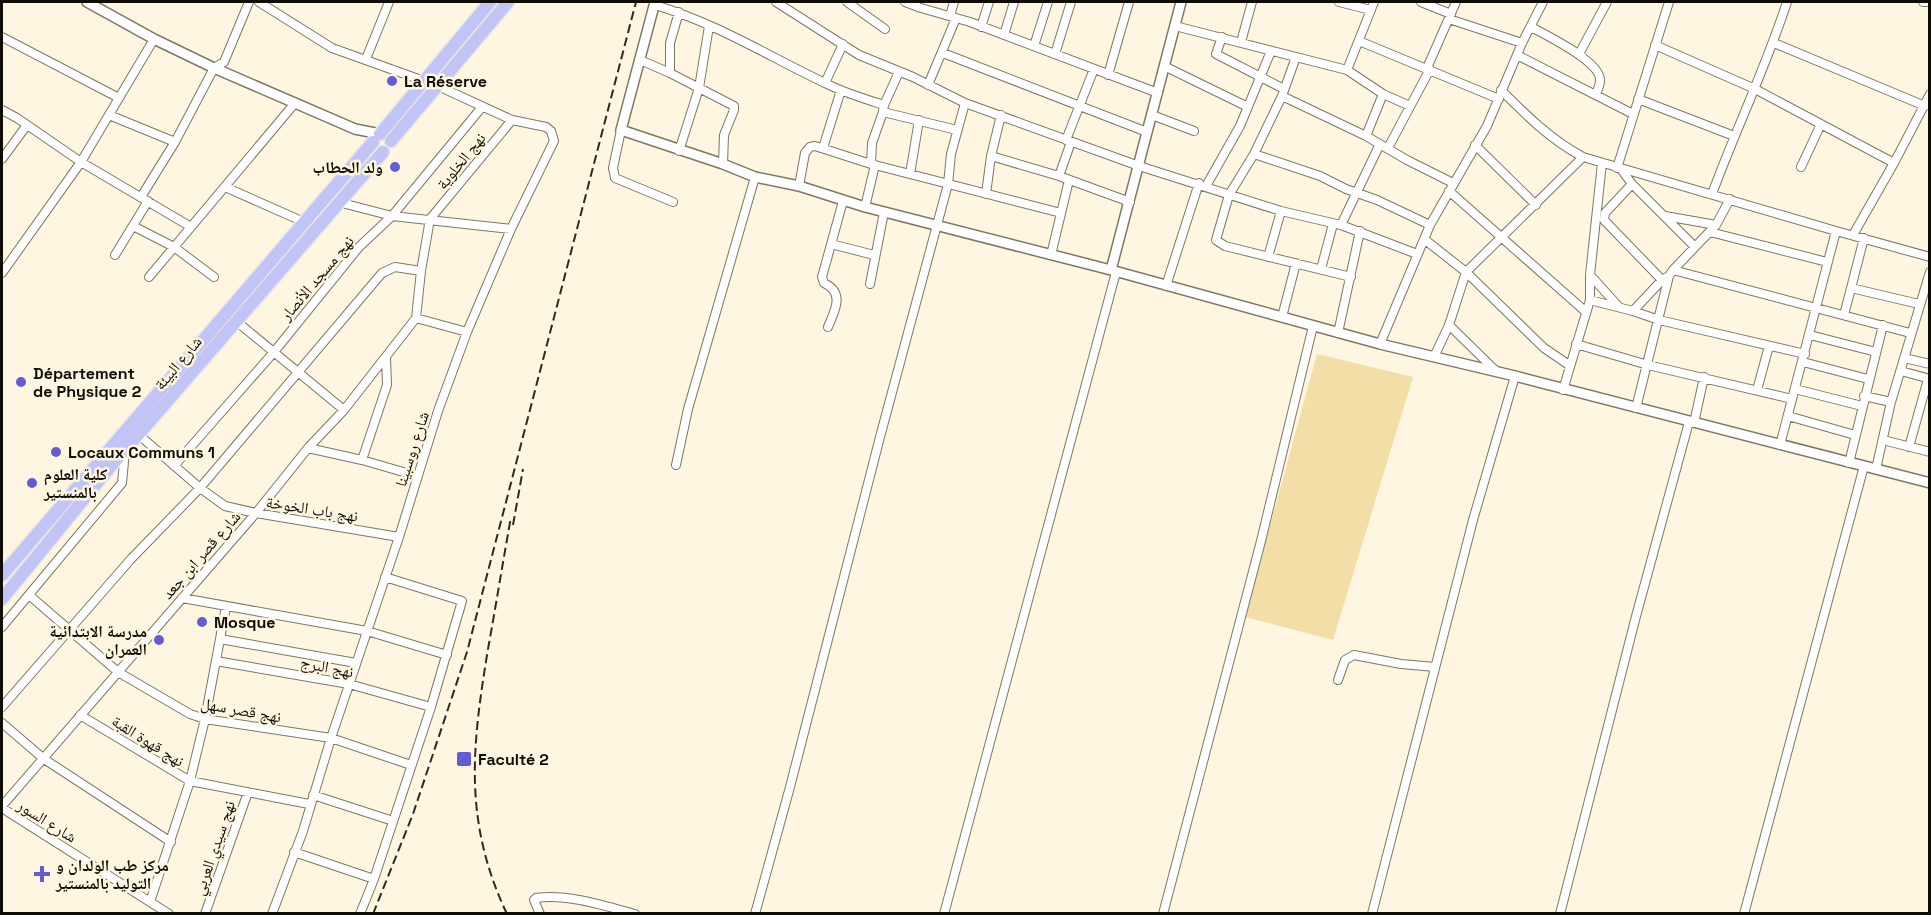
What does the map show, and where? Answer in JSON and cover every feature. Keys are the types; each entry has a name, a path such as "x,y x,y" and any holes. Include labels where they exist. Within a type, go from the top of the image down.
{"main road":[{"name":"شارع البيئة","path":"2,575 490,2"},
{"name":"شارع البيئة","path":"4,591 338,202 388,149 391,141 508,2"},
{"path":"383,152 377,151 376,138 386,134 391,141"},
{"path":"132,421 138,435"},
{"path":"123,432 138,435"}],"street":[{"path":"87,2 154,39 214,68 376,138"},
{"path":"115,255 133,226 144,199 214,68 224,62 249,2"},
{"name":"شارع روسبينا","path":"259,2 332,48 438,86 512,120 546,128 550,131 554,141 511,229 467,332 273,912"},
{"path":"366,59 390,2"},
{"path":"776,2 859,55 965,103 1139,166 1281,211 1360,231 1417,254"},
{"path":"847,2 885,29"},
{"path":"906,2 922,5 1158,93"},
{"path":"928,85 943,53 953,17 954,2"},
{"path":"981,27 989,2"},
{"path":"1004,35 1014,2"},
{"path":"1034,46 1048,2"},
{"path":"1055,54 1071,2"},
{"path":"1108,75 1129,2"},
{"path":"945,914 1114,271 1147,132 1182,2"},
{"path":"1241,42 1252,2"},
{"path":"1339,2 1363,5 1371,10"},
{"path":"1347,70 1374,2"},
{"path":"1421,2 1450,16 1522,43"},
{"path":"1388,148 1428,68 1456,2"},
{"path":"1380,344 1430,225 1487,126 1522,43 1543,2"},
{"path":"1579,54 1607,2"},
{"path":"1619,168 1633,114 1669,2"},
{"path":"1712,194 1774,43 1787,2"},
{"path":"1923,2 1929,2"},
{"path":"673,202 615,178 613,168 655,3 680,12 825,83 884,109 957,130"},
{"path":"670,73 670,43 680,12"},
{"path":"679,150 699,88 709,26"},
{"path":"1175,26 1347,70 1383,94 1410,106"},
{"path":"1531,27 1579,54 1599,75 1600,82 1596,94"},
{"path":"2,37 119,98"},
{"path":"1222,37 1216,54 1261,78 1283,93 1453,183"},
{"path":"2,273 81,162 154,39"},
{"path":"1359,41 1499,99"},
{"path":"1774,43 1925,106"},
{"path":"825,83 843,44"},
{"path":"1654,45 1755,89 1894,162"},
{"path":"1166,286 1202,185 1240,126 1270,51"},
{"path":"943,53 1147,132"},
{"path":"1517,55 1633,114"},
{"path":"1296,57 1283,93 1254,154 1229,195 1216,240 1225,246 1351,277"},
{"path":"640,60 734,106 735,110 724,135 723,164"},
{"path":"1164,66 1248,107"},
{"path":"1059,176 1080,106 1094,69"},
{"path":"865,207 873,165 872,143 899,72"},
{"path":"823,148 841,90"},
{"path":"1501,90 1543,131 1583,157 1929,256"},
{"path":"1366,136 1383,94"},
{"path":"1853,235 1925,106 1929,94"},
{"path":"1638,99 1734,136"},
{"path":"149,277 295,103"},
{"path":"755,914 948,184 951,154 965,103"},
{"name":"نهج مسجد الأنصار","path":"174,466 274,352 358,247 392,216 482,107"},
{"path":"2,110 81,162 191,227"},
{"path":"1152,114 1194,131"},
{"path":"109,115 175,142"},
{"path":"986,194 991,156 1001,115"},
{"name":"نهج الخلوية","path":"430,219 512,120"},
{"path":"910,174 920,120"},
{"path":"1801,167 1821,124"},
{"path":"2,159 27,125"},
{"path":"621,130 755,177 799,186 865,207 1114,271 1380,344 1515,376 1929,483"},
{"path":"1321,269 1337,224 1380,144"},
{"path":"1475,145 1536,205"},
{"path":"799,186 805,153 810,147 823,148 873,165 1061,213"},
{"path":"1254,154 1320,176 1430,225"},
{"path":"991,156 1059,176 1130,202"},
{"path":"1434,357 1449,325 1466,272 1583,157"},
{"path":"1563,390 1590,300 1590,275 1600,216 1602,163"},
{"path":"1619,168 1695,247"},
{"path":"676,465 688,409 755,177"},
{"path":"1051,255 1069,180"},
{"path":"1600,216 1632,184"},
{"path":"225,187 304,222"},
{"path":"1449,191 1586,312"},
{"path":"1634,311 1713,229 1730,199"},
{"path":"828,327 837,299 835,291 824,283 822,277 843,201"},
{"path":"338,202 392,216 511,229"},
{"path":"1268,257 1281,211"},
{"path":"870,284 884,212"},
{"path":"1600,216 1607,225 1668,275 1844,315 1911,333"},
{"path":"1664,216 1827,262"},
{"path":"430,219 416,318 467,332"},
{"path":"133,226 174,247 214,277"},
{"path":"1338,333 1360,231"},
{"path":"1780,446 1836,231"},
{"path":"1844,315 1864,238"},
{"path":"1424,239 1466,272 1544,348 1569,365"},
{"path":"831,244 874,255"},
{"path":"1282,317 1296,263"},
{"path":"2,707 131,560 200,488 382,273 395,267 421,271"},
{"path":"1876,469 1891,402 1919,304 1926,296 1929,272"},
{"path":"1590,275 1619,307"},
{"path":"1636,408 1668,275"},
{"path":"1851,288 1919,304"},
{"path":"1590,300 1659,320 1768,346 1868,379"},
{"name":"شارع قصر ابن جعد","path":"2,807 256,513 308,448 344,410 416,318"},
{"path":"236,321 344,410"},
{"path":"1449,325 1497,372"},
{"path":"1849,463 1883,325"},
{"path":"1163,914 1261,541 1313,326"},
{"path":"1810,335 1875,352"},
{"path":"1575,344 1792,399"},
{"path":"1757,390 1768,346"},
{"path":"362,460 387,385 386,358"},
{"path":"1905,358 1929,364"},
{"path":"1901,371 1929,379 1909,447"},
{"path":"1372,914 1473,520 1515,376"},
{"path":"1560,914 1635,620 1704,378"},
{"path":"1795,389 1862,406"},
{"path":"1864,396 1891,402"},
{"path":"1788,416 1855,435"},
{"name":"نهج باب الخوخة","path":"138,435 200,488 225,506 399,537"},
{"path":"1882,440 1929,452"},
{"path":"308,448 362,460 417,476"},
{"path":"2,627 122,483 125,450"},
{"path":"1744,914 1864,466"},
{"path":"360,914 374,879 431,707 462,601 386,577"},
{"name":"نهج قصر سهل","path":"29,595 118,672 190,714 205,719 331,738 411,765"},
{"path":"182,598 367,631 447,654"},
{"path":"150,902 190,781 205,719 226,607"},
{"path":"220,639 356,663"},
{"path":"1338,680 1345,660 1353,655 1401,664 1435,667"},
{"name":"نهج البرج","path":"216,661 349,684 431,707"},
{"name":"نهج قهوة القبة","path":"80,715 190,781 309,804"},
{"path":"2,723 44,759 171,842"},
{"name":"نهج سيدي العربي","path":"206,914 248,792"},
{"path":"313,795 393,820"},
{"name":"شارع السور","path":"2,807 169,914"},
{"path":"294,852 374,879"},
{"path":"540,914 534,900 539,897 560,897 635,914"},
{"path":"606,906 611,914"},
{"path":"273,912 284,914"}],"shaded area":[{"path":"1317,354 1413,377 1333,640 1245,617"}],"railway":[{"path":"373,914 413,814 467,652 636,2"},
{"path":"513,525 523,469"},
{"path":"507,914 483,847 477,815 475,751 482,684 511,517"}],"place":[{"name":"La Réserve","path":"392,81"},
{"name":"ولد الحطاب","path":"395,167"},
{"name":"Département de Physique 2","path":"21,382"},
{"name":"Locaux Communs 1","path":"56,452"},
{"name":"كلية العلوم بالمنستير","path":"32,483"},
{"name":"Mosque","path":"202,622"},
{"name":"مدرسة الابتدائية العمران","path":"159,640"},
{"name":"Faculté 2","path":"464,759"},
{"name":"مركز طب الولدان و التوليد بالمنستير","path":"42,874"}]}
